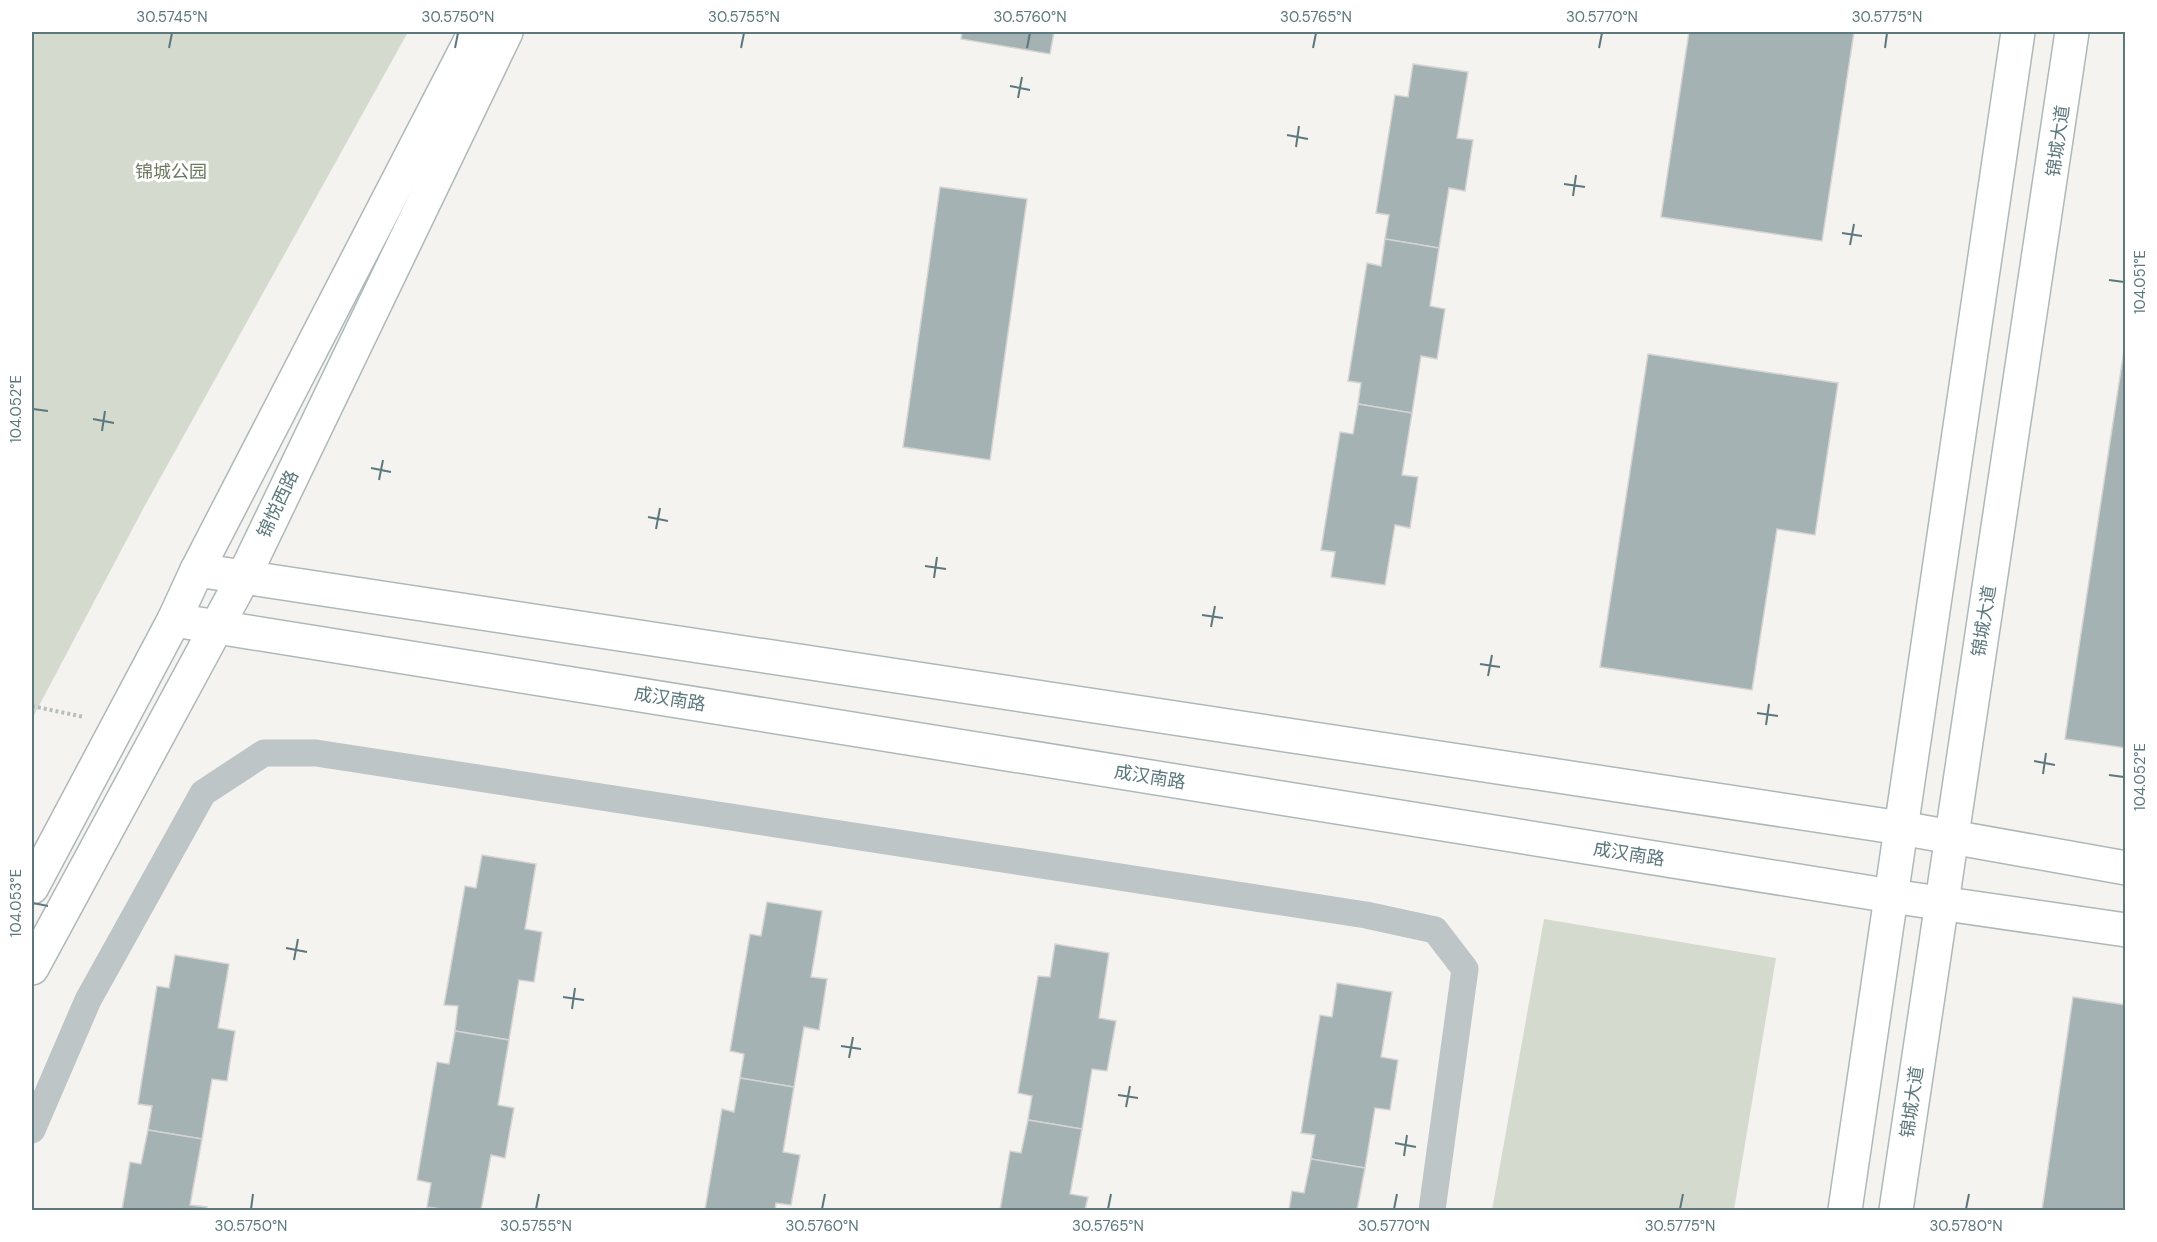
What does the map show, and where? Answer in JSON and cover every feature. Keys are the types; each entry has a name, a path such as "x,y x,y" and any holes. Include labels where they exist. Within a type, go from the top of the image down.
{"main road":[{"path":"32,887 174,620 197,570 475,32"},
{"name":"锦悦西路","path":"32,968 243,578 506,32"},
{"path":"1845,1210 2018,32"},
{"name":"锦城大道","path":"1896,1210 1950,837 2054,167 2072,32"},
{"path":"197,570 1901,828 2126,868"},
{"name":"成汉南路","path":"174,620 1891,896 2126,930"}],"street":[{"path":"32,1130 88,1000 203,793 264,753 316,753 1366,915 1435,930 1465,969 1432,1210"}],"path":[{"path":"32,706 118,724"}],"green space":[{"name":"锦城公园","path":"32,32 408,32 143,509 32,719"},
{"path":"1544,919 1776,958 1734,1210 1492,1210"}],"building":[{"path":"962,32 1054,32 1050,54 961,39"},
{"path":"1689,32 1854,32 1822,241 1661,217"},
{"path":"1413,64 1468,72 1457,138 1473,140 1465,191 1449,188 1439,248 1385,239 1389,215 1376,213 1395,95 1408,97"},
{"path":"940,187 1027,199 990,460 903,447"},
{"path":"1385,239 1439,248 1430,306 1445,309 1437,359 1421,356 1412,413 1358,404 1361,383 1348,381 1367,263 1381,266"},
{"path":"2126,337 2126,748 2065,739"},
{"path":"1648,354 1838,383 1815,535 1777,529 1752,690 1600,667"},
{"path":"1358,404 1412,413 1402,475 1418,477 1410,528 1395,525 1385,585 1331,577 1335,552 1321,550 1340,432 1353,434"},
{"path":"482,855 536,864 525,929 542,932 534,982 519,980 509,1040 455,1031 458,1006 444,1005 465,886 476,888"},
{"path":"767,902 822,911 811,977 827,979 819,1030 804,1027 794,1087 740,1078 744,1054 730,1051 750,934 761,936"},
{"path":"1055,944 1109,953 1099,1018 1116,1021 1107,1071 1092,1069 1082,1129 1028,1120 1032,1096 1018,1093 1038,976 1050,977"},
{"path":"175,955 229,964 218,1028 235,1031 227,1081 212,1079 202,1139 148,1130 152,1106 138,1104 157,986 169,988"},
{"path":"1337,983 1392,992 1381,1057 1398,1060 1390,1110 1375,1108 1365,1168 1311,1159 1315,1135 1301,1133 1320,1015 1332,1017"},
{"path":"2073,997 2126,1005 2126,1210 2042,1210"},
{"path":"455,1031 509,1040 498,1105 514,1108 505,1158 491,1155 481,1210 427,1207 431,1183 417,1180 437,1062 449,1064"},
{"path":"740,1078 794,1087 783,1152 800,1155 791,1205 776,1203 775,1210 705,1210 722,1109 734,1112"},
{"path":"1028,1120 1082,1129 1070,1194 1088,1197 1085,1210 1000,1210 1010,1151 1021,1153"},
{"path":"148,1130 202,1139 190,1205 207,1207 207,1210 122,1210 130,1162 141,1164"},
{"path":"1311,1159 1365,1168 1357,1210 1289,1210 1292,1191 1304,1193"}]}
